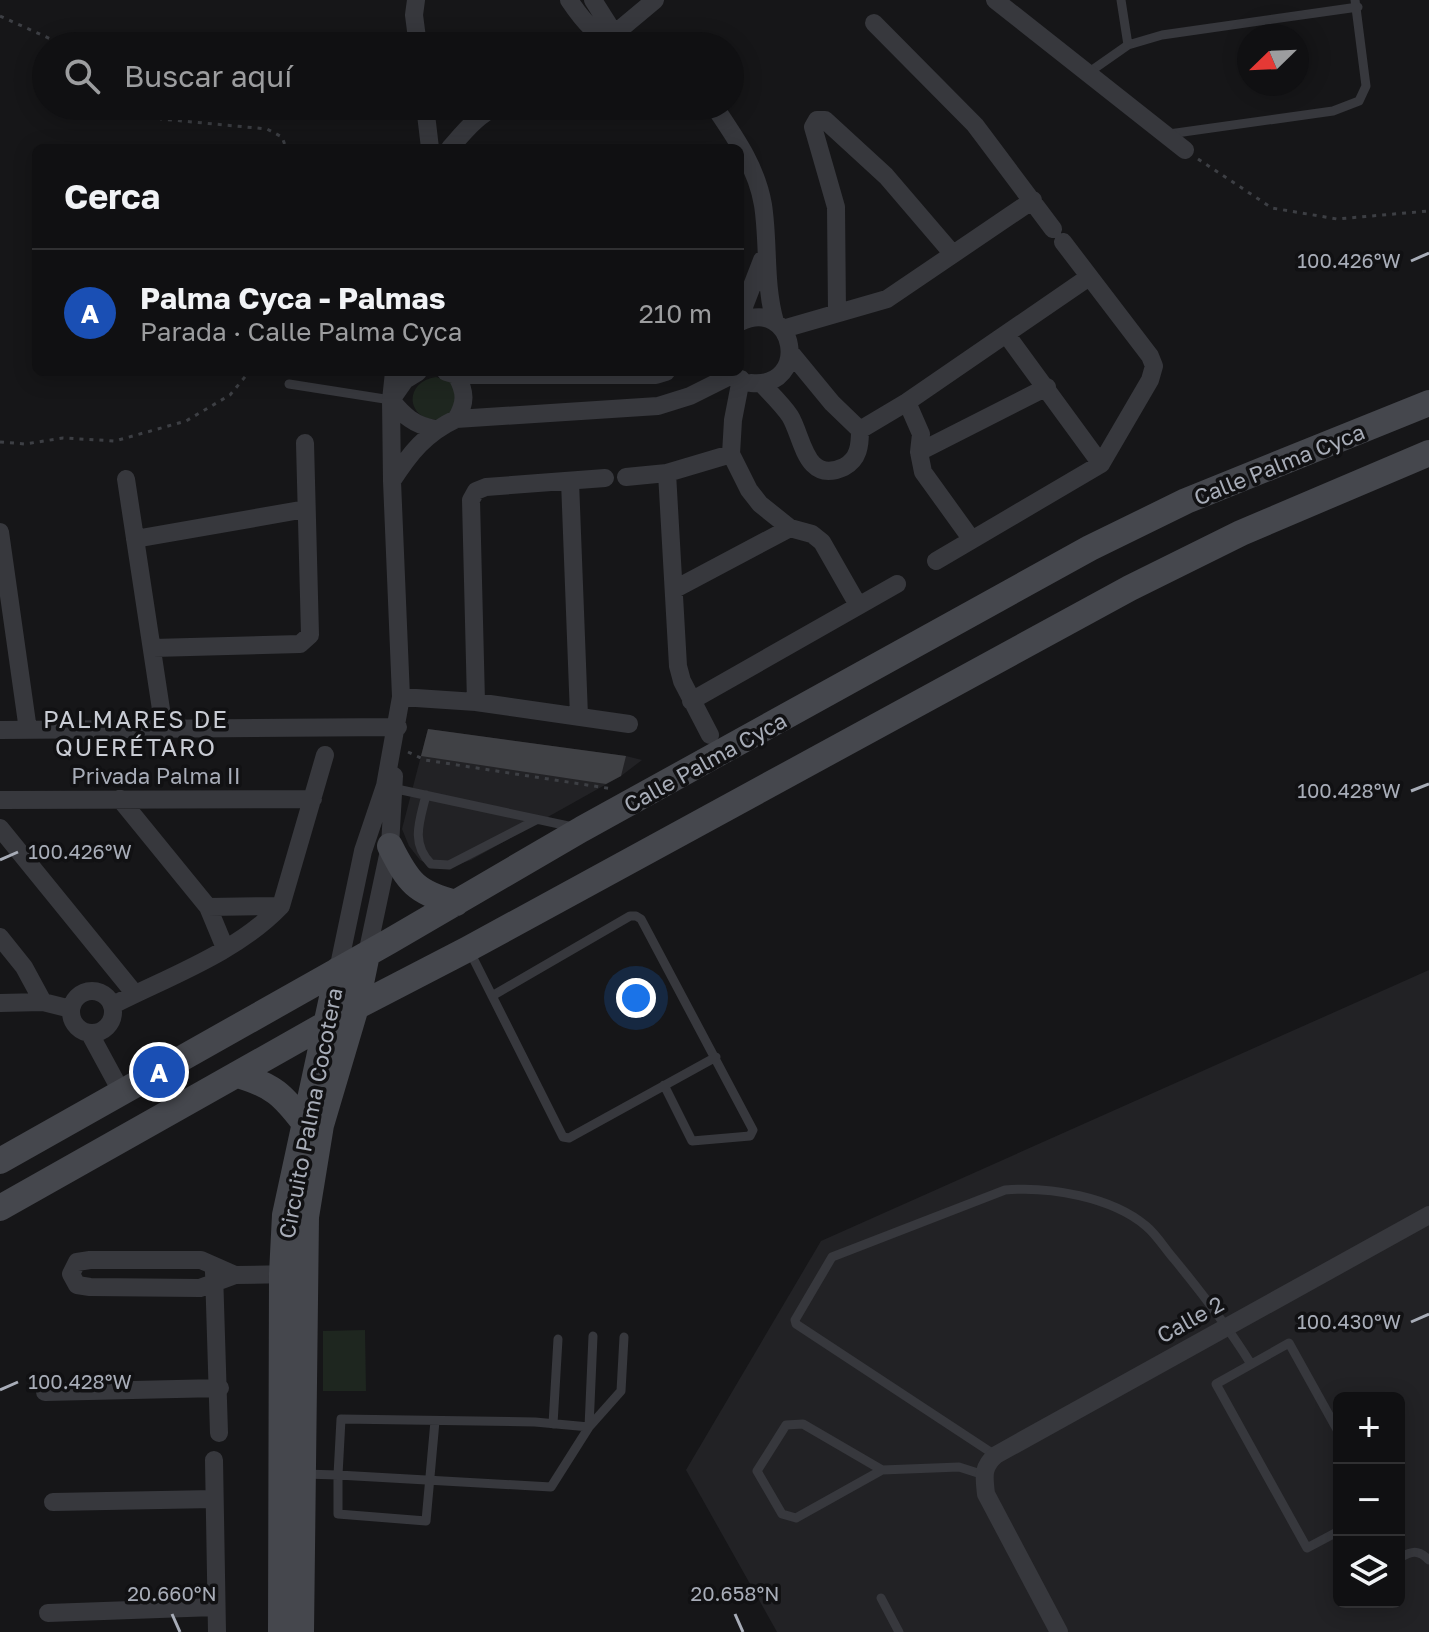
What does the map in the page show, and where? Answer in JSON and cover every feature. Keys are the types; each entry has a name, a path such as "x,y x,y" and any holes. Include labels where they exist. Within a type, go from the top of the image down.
{"street":[{"path":"416,0 416,32"},
{"path":"569,0 583,22 598,32"},
{"path":"593,0 608,32"},
{"path":"623,32 655,0"},
{"path":"995,0 1185,150"},
{"path":"874,23 975,125 1150,356 1154,366 1150,380 1101,464 936,561"},
{"path":"427,120 430,144"},
{"path":"453,144 477,120"},
{"path":"723,120 738,144"},
{"path":"837,312 836,207 813,127 817,120 825,120 886,176 952,253"},
{"path":"392,481 412,451 435,429 456,419 658,406 744,378 776,378 786,367 789,340 767,295 763,203 744,153"},
{"path":"744,319 762,317 779,325 887,299 1033,200"},
{"path":"744,308 766,250"},
{"path":"744,378 790,415 812,464 823,470 834,470 847,466 856,456 867,426 1089,277"},
{"path":"1006,334 1101,464"},
{"path":"790,352 832,403 867,426"},
{"name":"Circuito Palma Cocotera","path":"281,1632 294,1274 321,1125 356,1007 390,846 390,787 401,697 392,481 394,376"},
{"path":"412,376 391,400 411,421 421,427 435,429"},
{"path":"452,376 465,395 456,419"},
{"path":"744,378 733,420 731,454 760,504 790,528 812,534 822,542 858,605"},
{"path":"919,452 1047,387"},
{"path":"907,402 921,434 919,452 923,472 972,540"},
{"name":"Calle Palma Cyca","path":"0,1161 582,829 1141,521 1429,403"},
{"path":"153,648 305,642 310,635 305,443"},
{"path":"0,1208 356,1007 1143,581 1241,533 1429,453"},
{"path":"626,477 667,473 731,454"},
{"path":"667,473 678,666 691,701 710,735"},
{"path":"476,702 471,500 476,491 486,487 605,478"},
{"path":"126,479 164,729"},
{"path":"570,481 579,716"},
{"path":"135,539 306,509"},
{"path":"675,589 790,528"},
{"path":"0,532 9,658 28,730"},
{"path":"691,701 897,584"},
{"path":"401,697 476,702 629,724"},
{"path":"0,730 164,729 396,736"},
{"path":"113,1005 197,965 265,923 281,906 325,755"},
{"name":"Circuito Palma Cocotera","path":"301,1632 303,1474 294,1274 285,1215 363,851 390,787"},
{"path":"120,799 208,907 225,948"},
{"name":"Privada Palma II","path":"0,800 313,799"},
{"path":"0,828 135,994"},
{"path":"390,846 405,877 432,897 456,903"},
{"path":"208,907 281,906"},
{"path":"0,937 24,967 43,1002"},
{"path":"96,991 106,996 113,1005 114,1015 110,1024 97,1033 79,1030 72,1020 71,1009 75,998 85,992 96,991"},
{"path":"0,1003 43,1002 71,1009"},
{"path":"97,1033 126,1091"},
{"path":"237,1075 277,1090 305,1124"},
{"name":"Calle 2","path":"984,1475 986,1464 996,1455 1429,1215"},
{"path":"219,1433 220,1388 214,1274 201,1260 90,1260 77,1262 71,1274 77,1285 90,1287 200,1288 214,1274 294,1274"},
{"path":"45,1392 220,1388"},
{"path":"214,1460 217,1632"},
{"path":"984,1475 986,1494 1059,1632"},
{"path":"53,1502 214,1499"},
{"path":"48,1613 215,1607"}],"lane":[{"path":"1121,0 1128,45"},
{"path":"1088,73 1128,45 1162,35 1356,4 1366,86 1359,101 1333,111 1166,135"},
{"path":"289,384 391,400"},
{"path":"390,787 582,829"},
{"path":"426,795 416,838 431,864 449,865 536,820"},
{"path":"492,996 630,916 636,916 641,919 716,1057 753,1130 750,1136 692,1141 664,1085"},
{"path":"468,949 563,1137 569,1138 716,1057"},
{"path":"996,1455 796,1324 819,1275 832,1257 1005,1190 1032,1188 1069,1194 1120,1210 1147,1227 1227,1326 1251,1364"},
{"path":"589,1427 593,1336"},
{"path":"303,1474 551,1487 589,1427 621,1391 624,1337"},
{"path":"553,1424 558,1339"},
{"path":"1333,1422 1289,1343 1216,1384 1307,1548 1333,1534"},
{"path":"435,1421 426,1521 338,1514 341,1419 435,1421 553,1424 589,1427"},
{"path":"882,1470 803,1424 786,1425 757,1471 782,1514 796,1518 882,1470 959,1467 984,1475"},
{"path":"1405,1555 1412,1551 1421,1553 1429,1560"},
{"path":"881,1598 899,1632"}],"path":[{"path":"0,16 35,32"},
{"path":"172,120 267,129 282,137 285,144"},
{"path":"1185,150 1272,208 1337,219 1429,211"},
{"path":"0,442 25,444 63,438 115,441 186,421 230,395 246,376"},
{"path":"396,736 425,760 650,794"}],"shaded area":[{"path":"436,377 451,382 460,394 446,419 423,416 413,402 417,387"},
{"path":"428,729 642,760 621,776 471,860 450,867 433,867 420,860 409,846 402,829"},
{"path":"1429,970 1429,1632 777,1632 686,1470 821,1241"},
{"path":"365,1330 366,1391 323,1391 323,1331"}],"building":[{"path":"428,729 626,756 621,776 606,784 421,756"}],"place":[{"name":"Palma Cyca - Palmas","path":"159,1072"}],"district":[{"name":"PALMARES DE QUERÉTARO","path":"136,732"}]}
